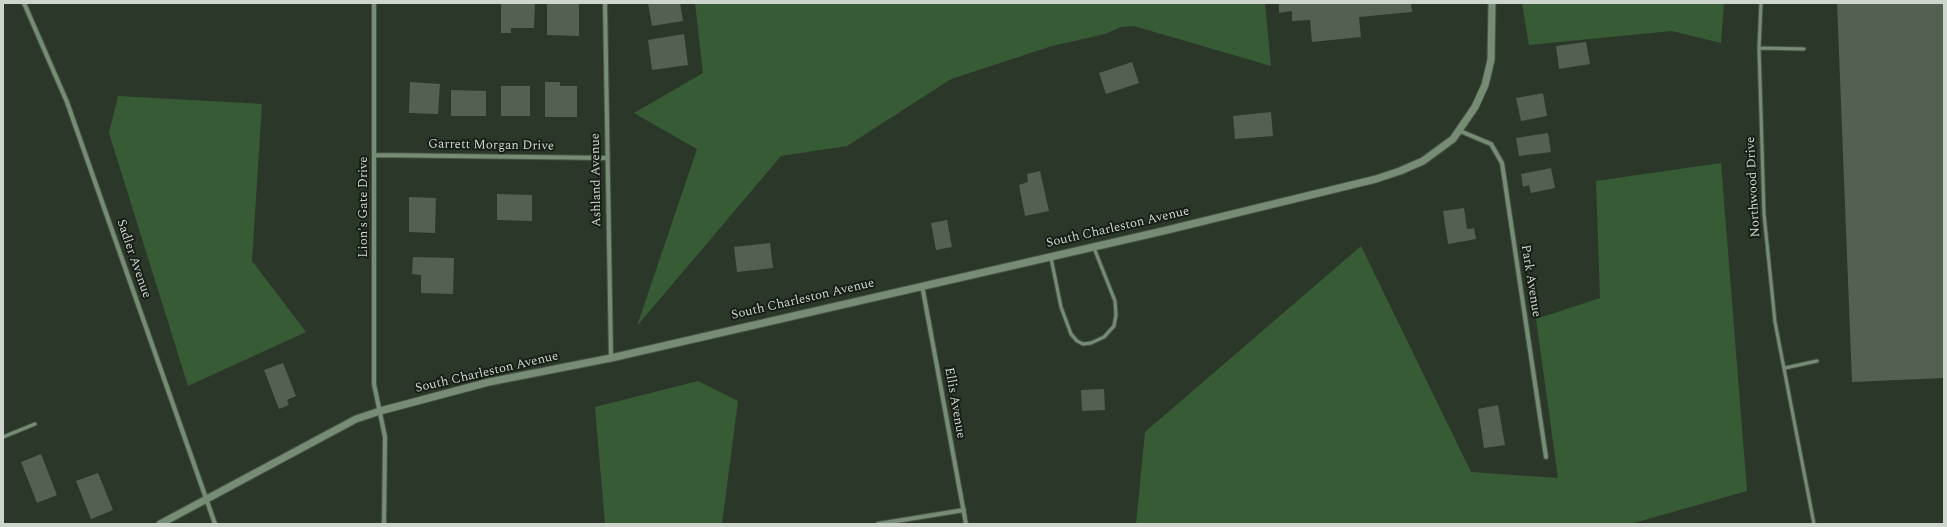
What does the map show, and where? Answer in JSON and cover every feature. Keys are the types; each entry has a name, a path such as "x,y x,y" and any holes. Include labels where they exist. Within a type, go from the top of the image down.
{"street":[{"name":"Sadler Avenue","path":"24,3 67,102 215,524"},
{"name":"Lion's Gate Drive","path":"374,3 374,384 386,437 384,524"},
{"name":"Ashland Avenue","path":"606,3 611,358"},
{"name":"South Charleston Avenue","path":"160,524 356,419 380,411 489,382 611,358 922,285 1163,231 1376,179 1423,161 1453,139 1460,131 1475,107 1485,86 1491,60 1492,3"},
{"name":"Park Avenue","path":"1460,131 1491,144 1502,163 1546,457"},
{"name":"Garrett Morgan Drive","path":"375,156 607,158"},
{"name":"Ellis Avenue","path":"922,285 966,524"},
{"path":"878,524 964,510"}],"lane":[{"name":"Northwood Drive","path":"1761,3 1759,48 1764,214 1774,322 1785,368 1814,524"},
{"path":"1759,48 1804,49"},
{"path":"1050,256 1061,307 1071,334 1077,341 1083,344 1091,343 1104,337 1114,326 1116,315 1115,301 1093,246"},
{"path":"1785,368 1817,361"},
{"path":"3,437 35,424"}],"green space":[{"path":"695,3 1265,3 1271,66 1134,26 1121,27 1105,34 1052,46 951,79 847,146 781,156 637,326 697,149 634,113 703,73"},
{"path":"1522,3 1724,3 1721,43 1672,31 1529,45"},
{"path":"118,96 262,104 252,261 306,332 188,386 109,133"},
{"path":"1721,163 1747,491 1630,524 1136,524 1145,432 1361,246 1471,472 1558,478 1536,319 1600,298 1596,181"},
{"path":"698,381 738,401 722,524 605,524 595,407"}],"building":[{"path":"501,3 535,3 534,28 511,28 511,33 501,33"},
{"path":"547,3 579,3 579,36 547,35"},
{"path":"648,3 680,3 683,21 652,26"},
{"path":"1279,3 1411,3 1412,12 1359,17 1361,37 1312,42 1310,20 1292,21 1292,11 1279,13"},
{"path":"1837,3 1944,3 1944,378 1852,382"},
{"path":"684,34 688,65 652,70 648,40"},
{"path":"1586,42 1590,64 1559,69 1556,46"},
{"path":"1132,62 1139,83 1106,94 1099,73"},
{"path":"410,82 440,84 438,114 409,113"},
{"path":"545,82 560,82 560,86 577,86 577,117 545,117"},
{"path":"501,86 530,86 530,116 501,116"},
{"path":"451,90 486,91 486,116 451,116"},
{"path":"1543,93 1547,116 1521,121 1516,98"},
{"path":"1271,112 1273,136 1235,139 1233,116"},
{"path":"1548,133 1551,152 1519,156 1516,138"},
{"path":"1551,168 1555,188 1531,193 1529,185 1523,187 1521,174"},
{"path":"1040,171 1049,211 1025,216 1019,185 1028,182 1027,174"},
{"path":"497,194 532,195 532,221 497,220"},
{"path":"409,197 436,198 435,233 409,232"},
{"path":"1464,208 1467,229 1474,228 1476,239 1448,244 1443,211"},
{"path":"947,220 952,247 936,250 931,223"},
{"path":"770,243 773,268 737,272 734,247"},
{"path":"413,257 454,258 453,294 421,293 421,275 412,274"},
{"path":"283,363 296,396 287,400 289,405 279,409 264,370"},
{"path":"1104,389 1105,410 1082,411 1081,390"},
{"path":"1498,405 1505,445 1484,448 1478,409"},
{"path":"41,454 57,495 37,503 21,462"},
{"path":"98,473 113,510 91,519 76,481"}]}
